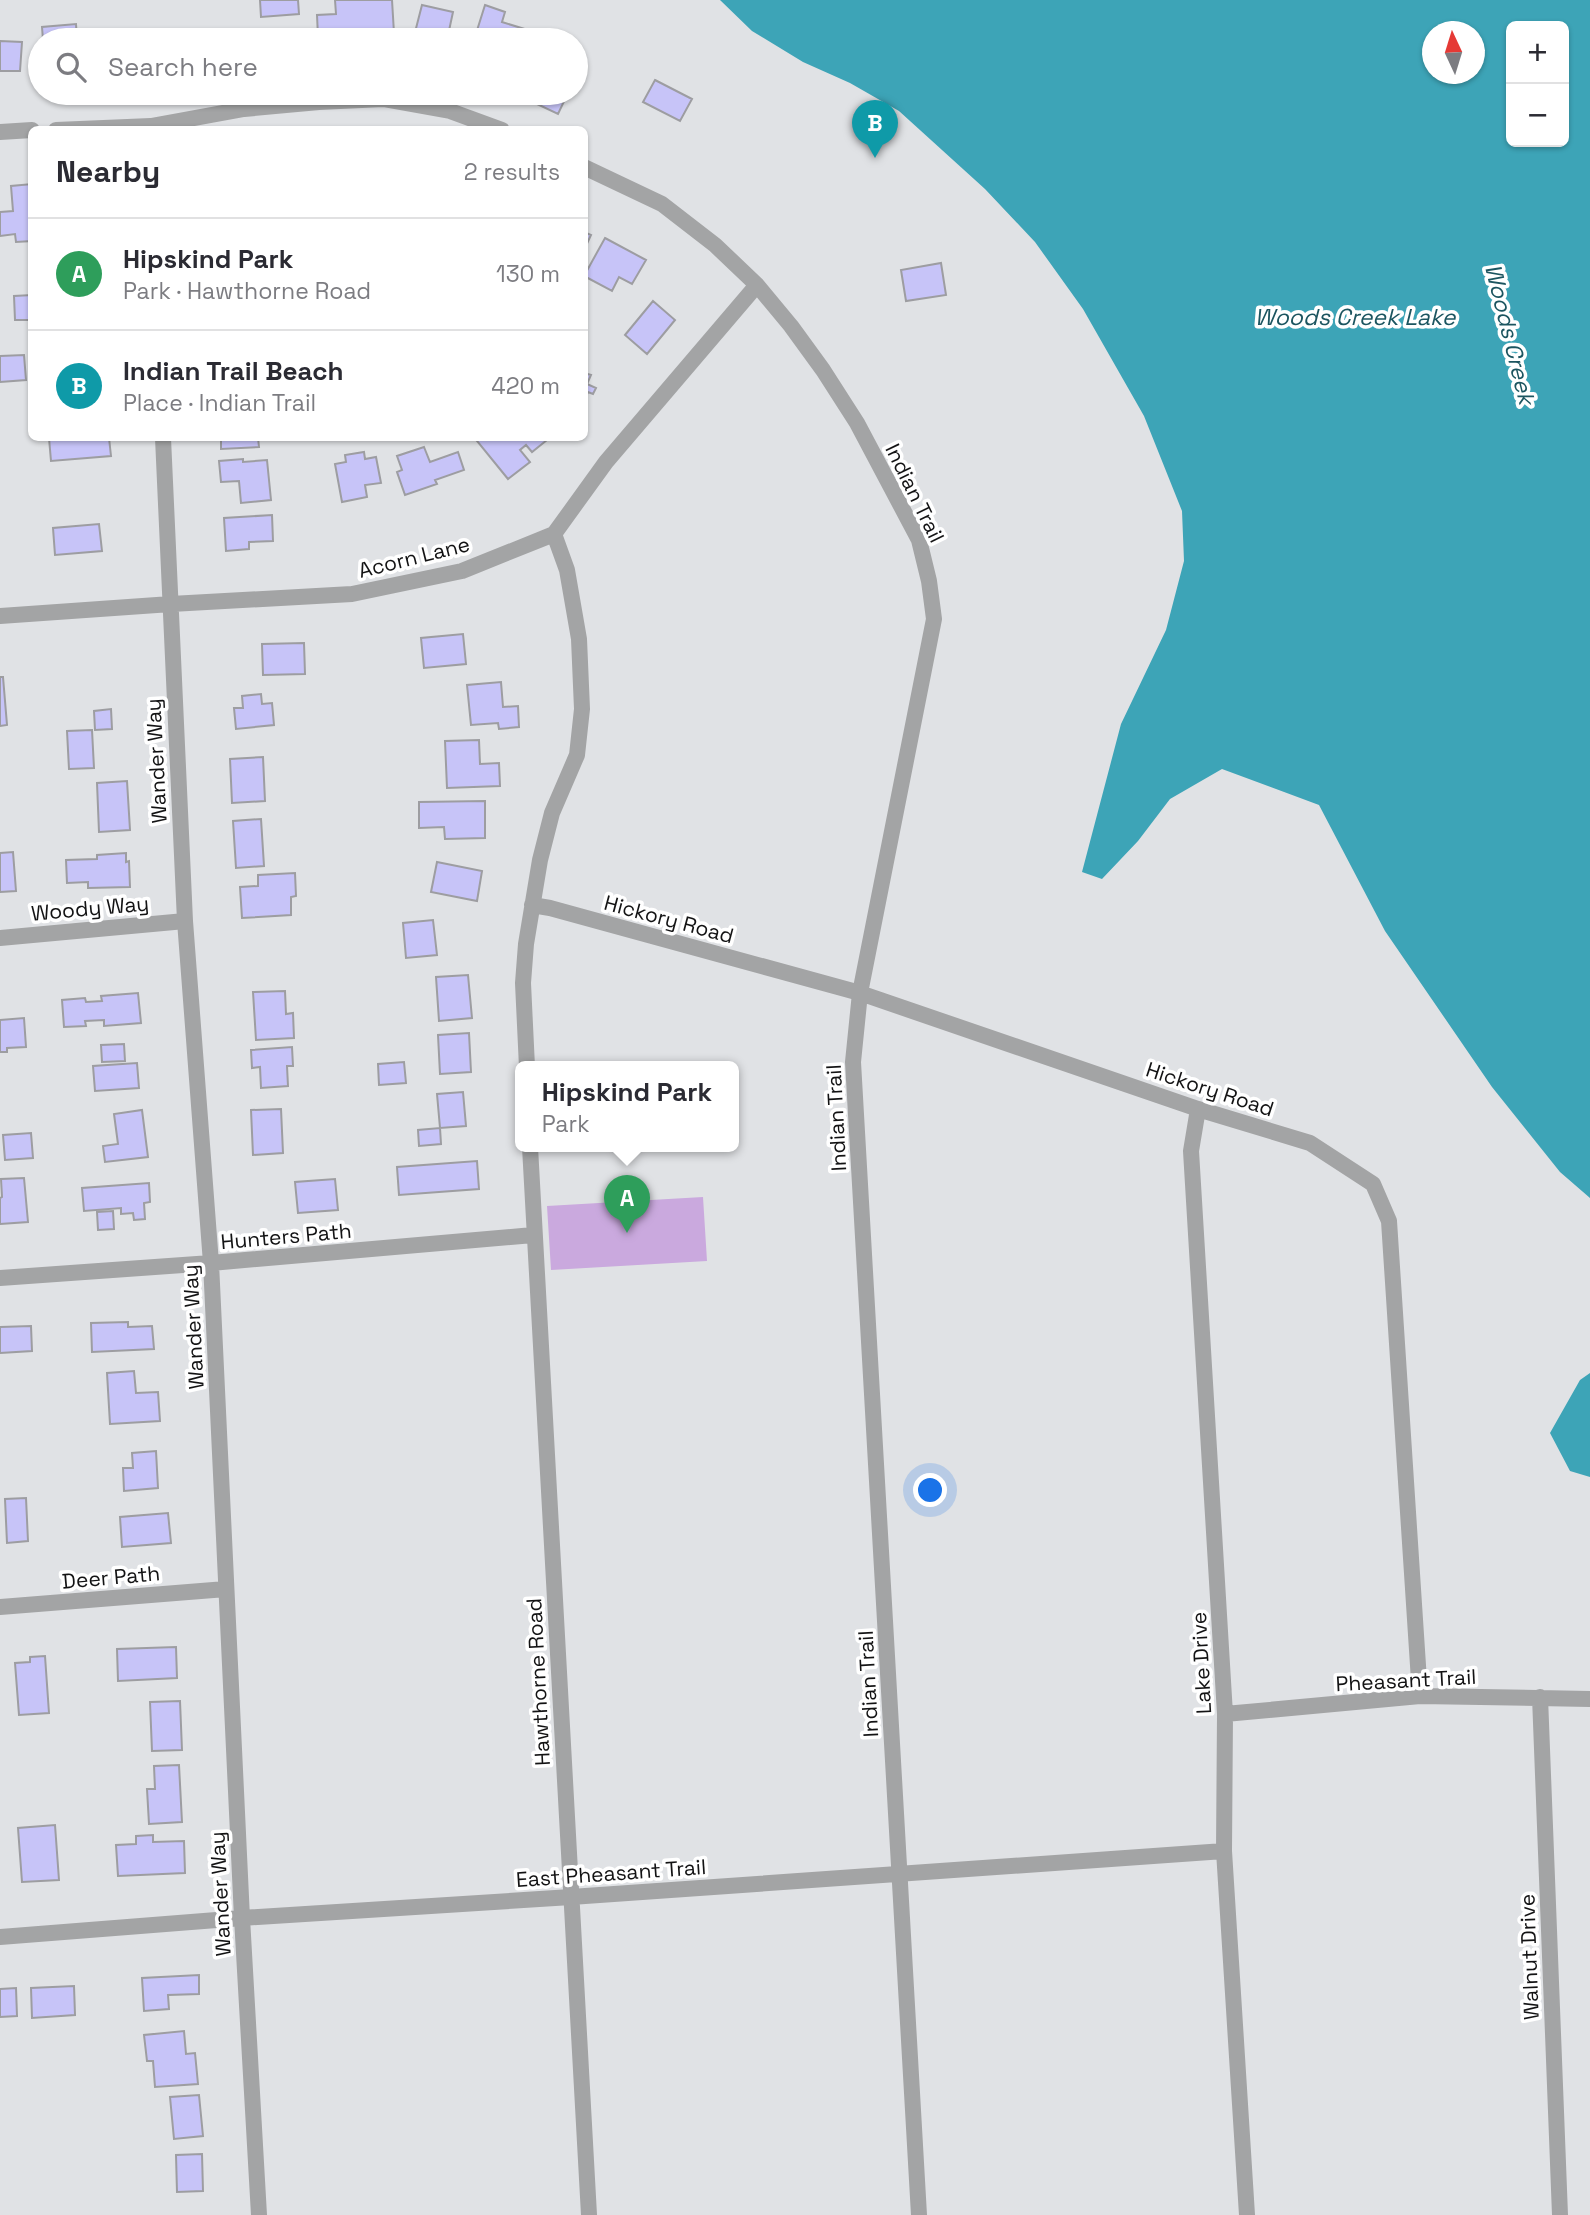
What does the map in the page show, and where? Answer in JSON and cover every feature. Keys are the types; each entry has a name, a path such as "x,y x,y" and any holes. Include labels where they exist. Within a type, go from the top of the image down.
{"street":[{"path":"161,126 244,109 287,105"},
{"path":"416,105 450,111 491,126"},
{"path":"0,132 28,130"},
{"name":"Indian Trail","path":"588,169 662,204 715,245 757,285 823,370 858,423 919,540 929,581 934,619 860,993 853,1062 919,2215"},
{"path":"527,1061 523,983 532,905 552,813 577,755 582,709 579,639 567,570 554,534 606,462 757,285"},
{"name":"Wander Way","path":"163,441 185,921 211,1263 259,2215"},
{"name":"Acorn Lane","path":"0,617 352,594 463,570 554,534"},
{"name":"Hickory Road","path":"532,905 860,993 1198,1109 1311,1143 1373,1184 1388,1221 1420,1696"},
{"name":"Woody Way","path":"0,937 185,921"},
{"name":"Lake Drive","path":"1198,1109 1191,1152 1225,1714 1224,1851 1247,2215"},
{"name":"Hawthorne Road","path":"530,1152 589,2215"},
{"name":"Hunters Path","path":"0,1278 533,1235"},
{"name":"Deer Path","path":"0,1607 226,1589"},
{"name":"Pheasant Trail","path":"1225,1714 1420,1696 1590,1699"},
{"name":"Walnut Drive","path":"1540,1697 1560,2215"},
{"name":"East Pheasant Trail","path":"0,1937 1224,1851"}],"shaded area":[{"path":"703,1197 707,1261 551,1270 547,1206"}],"water":[{"name":"Woods Creek Lake","path":"720,0 1590,0 1590,1198 1560,1172 1492,1087 1385,931 1319,805 1222,769 1170,799 1138,841 1102,879 1082,872 1121,724 1166,630 1184,561 1182,511 1144,416 1083,309 1035,242 985,189 899,111 850,83 803,62 752,31"},
{"path":"1590,1373 1590,1477 1570,1471 1550,1433 1580,1380"}],"building":[{"path":"260,0 298,0 299,14 261,17"},
{"path":"335,0 392,0 394,28 318,28 317,15 336,14"},
{"path":"422,5 453,12 450,28 416,28"},
{"path":"485,5 505,12 502,22 521,28 478,28"},
{"path":"76,24 76,28 42,28"},
{"path":"0,41 22,42 20,71 0,71"},
{"path":"655,80 692,99 680,121 643,102"},
{"path":"539,105 562,105 558,114"},
{"path":"28,184 28,241 16,242 15,234 0,236 0,212 13,211 11,186"},
{"path":"605,238 646,260 632,284 619,277 612,291 588,278 588,269"},
{"path":"941,263 946,295 906,301 901,270"},
{"path":"28,295 28,320 15,320 14,296"},
{"path":"653,301 675,320 647,354 625,335"},
{"path":"24,355 26,380 0,382 0,356"},
{"path":"588,384 596,388 593,394 588,392"},
{"path":"49,441 109,441 111,456 51,461"},
{"path":"221,441 258,441 259,447 221,449"},
{"path":"477,441 546,441 532,452 526,445 520,450 530,462 508,479"},
{"path":"424,447 430,462 458,452 464,470 435,480 437,484 405,495 397,472 402,470 397,456"},
{"path":"364,452 365,459 376,457 381,483 365,485 367,497 342,502 335,464 346,462 345,455"},
{"path":"243,459 243,462 267,460 271,500 241,503 239,481 221,482 219,461"},
{"path":"272,515 273,541 249,542 249,549 226,551 224,518"},
{"path":"99,524 102,551 55,555 53,528"},
{"path":"463,634 466,664 424,668 421,638"},
{"path":"304,643 305,674 263,675 262,644"},
{"path":"0,677 3,677 7,725 0,726"},
{"path":"501,682 503,707 518,706 519,727 499,729 498,723 471,725 467,685"},
{"path":"261,694 262,704 272,703 274,725 236,729 234,708 243,708 242,696"},
{"path":"111,709 112,729 95,730 94,711"},
{"path":"92,730 94,768 69,769 67,731"},
{"path":"479,740 480,764 499,763 500,786 447,788 445,741"},
{"path":"263,757 265,801 232,803 230,759"},
{"path":"127,781 130,830 99,832 97,783"},
{"path":"485,801 485,838 445,839 444,827 419,828 419,802"},
{"path":"261,819 264,866 236,868 233,821"},
{"path":"13,852 16,891 0,892 0,853"},
{"path":"126,853 130,887 88,888 88,882 67,883 66,860 97,859 97,855"},
{"path":"437,862 482,871 477,901 431,892"},
{"path":"295,873 296,896 291,897 291,915 242,918 240,887 258,886 258,875"},
{"path":"433,920 437,955 406,958 403,923"},
{"path":"468,975 472,1018 439,1021 436,977"},
{"path":"285,991 286,1014 293,1013 294,1038 256,1040 253,992"},
{"path":"138,993 141,1023 104,1026 104,1020 85,1021 86,1026 64,1027 62,1000 85,998 86,1002 102,1001 101,996"},
{"path":"24,1018 26,1047 7,1048 7,1052 0,1052 0,1020"},
{"path":"469,1033 471,1072 440,1074 438,1035"},
{"path":"124,1044 125,1061 102,1062 101,1045"},
{"path":"292,1047 293,1066 287,1066 288,1086 261,1088 260,1067 252,1068 251,1050"},
{"path":"404,1062 406,1083 379,1085 378,1064"},
{"path":"137,1063 139,1088 95,1091 93,1066"},
{"path":"463,1092 466,1126 440,1128 437,1094"},
{"path":"281,1109 283,1153 253,1155 251,1110"},
{"path":"142,1110 148,1157 105,1162 103,1146 118,1144 114,1114"},
{"path":"440,1128 441,1144 419,1146 418,1130"},
{"path":"31,1133 33,1158 5,1160 3,1135"},
{"path":"477,1161 479,1189 399,1195 397,1167"},
{"path":"24,1178 28,1222 0,1224 1,1179"},
{"path":"335,1179 338,1210 298,1213 295,1182"},
{"path":"149,1183 150,1202 144,1203 145,1219 134,1220 133,1213 121,1214 121,1208 84,1211 82,1188"},
{"path":"113,1211 114,1229 98,1230 97,1212"},
{"path":"128,1322 128,1327 152,1326 154,1349 92,1352 91,1323"},
{"path":"31,1326 32,1351 0,1353 0,1327"},
{"path":"134,1371 136,1393 158,1392 160,1421 110,1424 107,1373"},
{"path":"156,1451 158,1488 124,1491 123,1468 133,1468 132,1453"},
{"path":"26,1498 28,1541 7,1543 5,1499"},
{"path":"168,1513 171,1543 122,1547 120,1517"},
{"path":"176,1647 177,1678 118,1681 117,1649"},
{"path":"45,1656 49,1713 19,1715 15,1663 30,1662 30,1657"},
{"path":"180,1701 182,1750 152,1751 150,1702"},
{"path":"179,1765 182,1822 149,1824 147,1789 155,1789 154,1766"},
{"path":"55,1825 59,1880 22,1882 18,1828"},
{"path":"153,1835 153,1842 184,1841 185,1873 118,1876 116,1845 136,1844 136,1836"},
{"path":"199,1975 199,1994 168,1995 169,2009 144,2011 142,1978"},
{"path":"74,1986 75,2015 32,2018 31,1988"},
{"path":"16,1988 17,2016 0,2017 0,1989"},
{"path":"184,2031 186,2054 195,2053 198,2084 155,2087 153,2061 147,2061 144,2035"},
{"path":"199,2095 203,2136 174,2139 170,2097"},
{"path":"202,2154 203,2191 177,2192 176,2155"}],"place":[{"name":"Indian Trail Beach","path":"875,158"},
{"name":"Hipskind Park","path":"627,1233"}],"water label":[{"name":"Woods Creek","path":"1510,334"}]}
